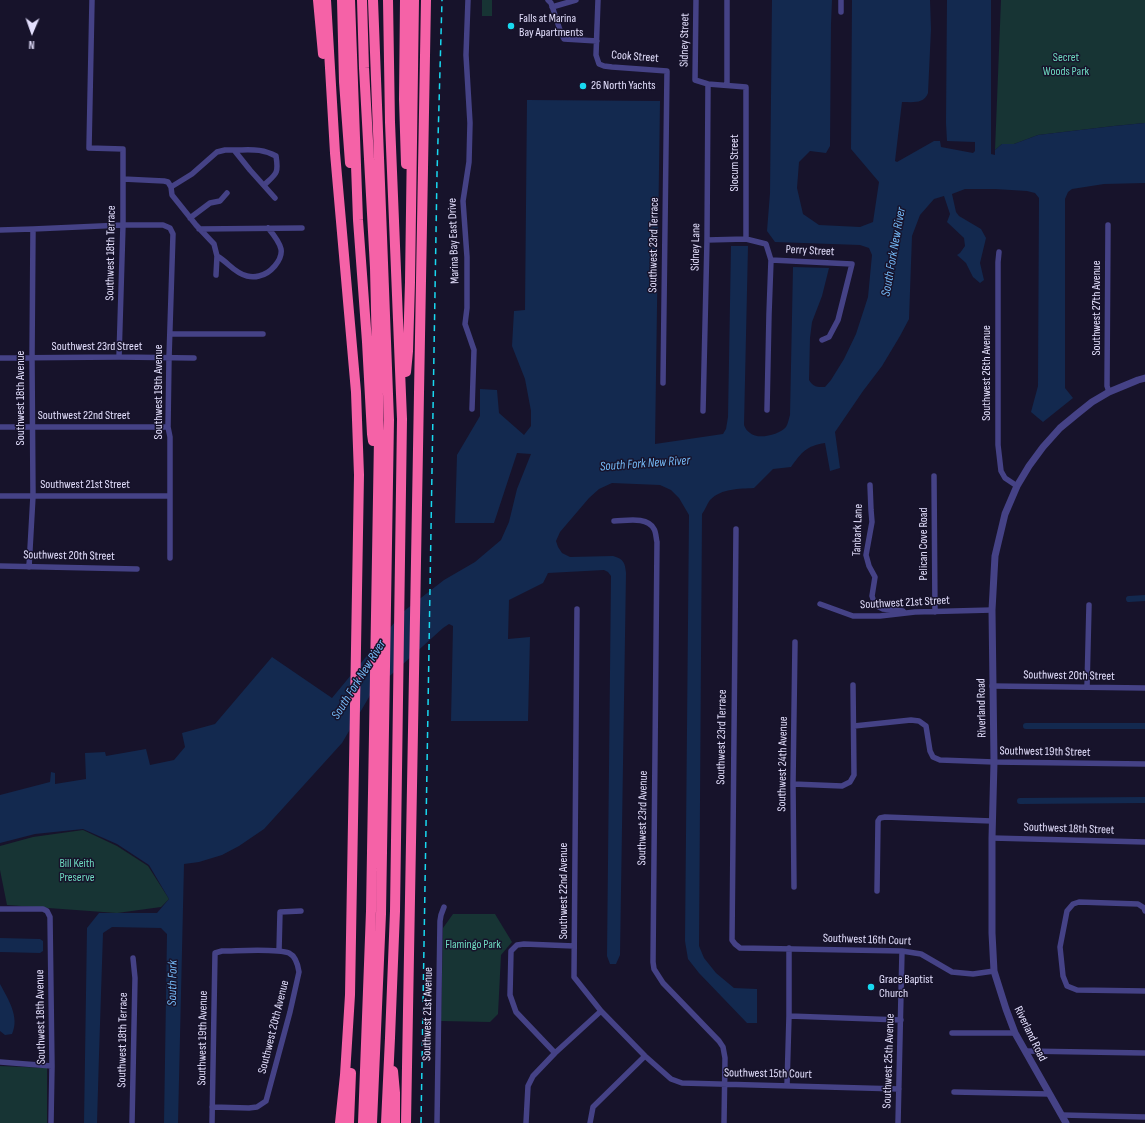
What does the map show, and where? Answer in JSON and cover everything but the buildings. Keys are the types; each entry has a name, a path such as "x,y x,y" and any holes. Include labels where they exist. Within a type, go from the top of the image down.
{"highway":[{"path":"318,0 328,124 335,153"},
{"path":"326,0 335,153 356,392 359,453 350,995 345,1075 340,1123"},
{"path":"342,0 345,102 350,167 358,220"},
{"path":"350,0 358,220 367,342 375,419"},
{"path":"362,0 364,68 376,268 375,419 372,434 378,467 371,911 363,1123"},
{"path":"373,0 396,419 392,911 390,1038 386,1123"},
{"path":"372,1123 381,914 386,657 398,400 384,116 382,0"},
{"path":"388,0 390,122 402,404"},
{"path":"405,0 404,126 410,248"},
{"path":"396,419 402,404 408,351 413,129 414,0"},
{"path":"406,1123 426,0"},
{"path":"381,1123 392,911"},
{"path":"348,1123 351,1087 352,1028 350,995"},
{"path":"390,1038 396,1093 395,1123"}],"street":[{"name":"Southwest 18th Terrace","path":"92,0 89,148 123,149 123,225 119,357"},
{"name":"Marina Bay East Drive","path":"468,0 466,55 470,123 469,162 463,201 467,270 467,308 465,324 474,350 472,409"},
{"path":"548,0 551,3 564,39 593,41 598,0"},
{"path":"552,7 576,0"},
{"name":"Sidney Street","path":"696,0 695,80 708,84"},
{"path":"708,84 727,85 727,0"},
{"path":"841,0 841,12"},
{"name":"Cook Street","path":"593,41 596,55 600,64 604,66 667,70 666,106"},
{"name":"Sidney Lane","path":"703,411 707,240 708,84"},
{"name":"Slocum Street","path":"727,85 746,87 746,239"},
{"name":"Southwest 23rd Terrace","path":"663,383 666,106"},
{"path":"171,187 192,174 217,152 225,150 261,150 276,156 278,166 276,174 264,185"},
{"path":"234,150 275,198"},
{"path":"123,179 168,182 171,187 172,195 199,229 214,244 217,256 216,275"},
{"path":"190,218 210,203 220,201 227,193"},
{"path":"0,230 123,225"},
{"name":"Southwest 19th Avenue","path":"123,225 163,225 170,228 173,234 168,427 170,437 170,558"},
{"name":"Southwest 27th Avenue","path":"1108,225 1107,386 1109,392"},
{"path":"217,256 224,260 238,273 253,277 266,274 280,258 281,250 268,228"},
{"path":"199,229 302,228"},
{"name":"Southwest 18th Avenue","path":"29,567 33,496 33,229"},
{"name":"Perry Street","path":"707,240 746,239 766,244 771,260 852,264 838,320 829,337 822,340"},
{"name":"Southwest 26th Avenue","path":"999,252 998,445 1001,471 1005,478 1016,486"},
{"path":"767,410 771,260"},
{"path":"170,334 263,334"},
{"name":"Southwest 23rd Street","path":"0,358 194,358"},
{"name":"Riverland Road","path":"1049,1094 1015,1034 994,971 992,933 992,821 994,762 992,610 995,556 1005,514 1016,486 1043,447 1060,428 1076,414 1109,392 1145,378"},
{"name":"Southwest 22nd Street","path":"0,428 168,427"},
{"name":"Pelican Cove Road","path":"934,476 936,612"},
{"name":"Tanbark Lane","path":"870,485 870,510 872,522 866,555 869,566 875,577 872,596 875,605 883,609 915,612"},
{"name":"Southwest 21st Street","path":"0,496 169,496"},
{"name":"Southwest 23rd Avenue","path":"614,522 636,520 648,523 654,529 657,542 654,969 663,983 723,1047 725,1058 724,1123"},
{"name":"Southwest 23rd Terrace","path":"735,944 732,940 736,529"},
{"name":"Southwest 20th Street","path":"0,566 137,569"},
{"name":"Southwest 21st Street","path":"820,604 853,616 880,616 915,612 992,610"},
{"path":"1087,687 1089,605"},
{"name":"Southwest 22nd Avenue","path":"577,609 574,977 601,1011 646,1056"},
{"name":"Southwest 24th Avenue","path":"794,887 793,784 795,642"},
{"path":"793,784 842,786 850,782 854,775 853,685"},
{"name":"Southwest 20th Street","path":"992,686 1145,688"},
{"name":"Southwest 19th Street","path":"854,726 911,720 919,721 926,726 930,751 933,758 940,760 1145,764"},
{"path":"877,891 878,822 880,818 992,821"},
{"name":"Southwest 18th Street","path":"992,838 1145,842"},
{"path":"1144,910 1138,904 1079,902 1073,904 1067,911 1060,947 1063,976 1067,986 1077,990 1145,991"},
{"name":"Southwest 21st Avenue","path":"437,1123 440,921 444,907"},
{"name":"Southwest 18th Avenue","path":"0,909 43,910 47,911 50,917 52,1066 51,1123"},
{"path":"279,951 280,912 301,911"},
{"path":"555,1053 516,1012 510,995 511,951 517,946 524,944 574,946"},
{"name":"Southwest 16th Court","path":"735,944 740,948 902,951 921,954 952,972 973,974 994,971"},
{"path":"787,1085 789,948"},
{"name":"Southwest 19th Avenue","path":"212,1123 215,953 279,951"},
{"name":"Southwest 20th Avenue","path":"212,1107 249,1108 257,1107 266,1101 299,972 295,959 290,953 279,951"},
{"name":"Southwest 25th Avenue","path":"898,1123 902,951"},
{"name":"Southwest 18th Terrace","path":"132,1123 135,978 133,958"},
{"path":"526,1123 528,1086 533,1076 555,1053 601,1011"},
{"path":"789,1016 901,1020"},
{"path":"952,1033 1015,1034"},
{"path":"1025,1051 1145,1053"},
{"path":"590,1123 593,1107 646,1056"},
{"name":"Southwest 15th Court","path":"646,1056 670,1079 682,1083 899,1089"},
{"path":"0,1062 52,1066"},
{"path":"954,1092 1049,1094 1066,1123"},
{"path":"1062,1116 1145,1117"}],"green space":[{"path":"482,0 492,0 492,16 482,16"},
{"name":"Secret Woods Park","path":"1001,0 1145,0 1145,123 1038,135 1014,144 1002,144 995,150"},
{"name":"Bill Keith Preserve","path":"83,830 117,846 148,866 169,899 161,907 117,913 7,905 0,870 0,846 33,837"},
{"name":"Flamingo Park","path":"453,914 495,914 512,942 501,955 498,1014 490,1022 441,1021 443,928"},
{"path":"0,1066 47,1068 47,1123 0,1123"}],"water":[{"path":"772,0 832,0 830,146 826,153 810,151 799,162 797,188 803,214 819,225 860,227 873,222 879,182 851,149 852,0 930,0 931,29 928,93 921,101 902,102 895,161 897,162 934,141 940,141 941,147 973,153 975,151 975,142 947,141 947,0 991,0 991,154 995,155 995,150 1002,144 1014,144 1038,135 1145,123 1145,183 1104,184 1072,189 1068,192 1065,199 1065,388 1073,398 1043,422 1031,412 1038,386 1039,198 1035,193 1027,191 965,189 952,194 956,212 959,216 981,229 986,238 980,263 984,280 980,283 973,277 966,263 957,255 965,246 964,238 947,222 950,214 944,196 934,199 920,215 912,236 909,319 882,366 835,432 840,468 830,471 825,443 813,446 805,450 791,467 773,469 754,488 725,491 715,496 710,500 702,514 699,946 704,958 716,973 734,988 757,989 757,1023 747,1023 699,973 688,959 685,941 689,515 679,498 671,490 660,485 612,483 599,489 589,498 560,532 556,541 562,553 570,557 613,556 622,560 626,570 620,955 616,964 610,964 607,956 611,576 604,570 548,573 543,583 509,600 508,639 530,637 528,721 451,721 453,626 449,624 372,692 342,743 264,829 239,846 222,855 199,862 184,864 178,1123 164,1123 167,934 161,928 112,927 103,933 97,1123 84,1123 87,928 99,913 157,913 169,899 149,865 117,844 83,829 35,834 0,843 0,795 50,782 51,772 55,773 55,784 86,779 85,753 105,752 106,756 146,749 150,765 174,760 185,747 182,733 215,724 272,657 332,698 404,611 444,580 475,562 501,540 509,522 517,489 531,454 517,453 494,523 455,523 457,455 480,416 480,389 497,390 499,413 524,435 531,426 531,411 525,379 512,346 514,311 525,310 527,100 660,101 655,444 723,434 726,429 728,417 731,246 748,246 744,425 748,431 758,436 768,436 774,434 786,427 790,415 793,267 829,268 822,296 812,322 809,380 816,386 825,387 844,359 856,334 868,297 872,255 869,248 860,245 775,242 767,231 770,193"},
{"path":"0,938 40,939 43,941 43,951 40,953 0,952"},
{"path":"0,984 14,1015 15,1021 12,1034 5,1035 0,1031"}],"waterway":[{"path":"1129,599 1145,598"},
{"path":"1026,726 1145,726"},
{"path":"1020,801 1145,800"}],"railway":[{"path":"421,1123 437,174 442,0"}],"place":[{"name":"Falls at Marina Bay Apartments","path":"511,26"},
{"name":"26 North Yachts","path":"583,86"},
{"name":"Grace Baptist Church","path":"871,987"}],"water label":[{"name":"South Fork New River","path":"894,252"},
{"name":"South Fork New River","path":"645,464"},
{"name":"South Fork New River","path":"359,680"},
{"name":"South Fork","path":"173,983"}]}
